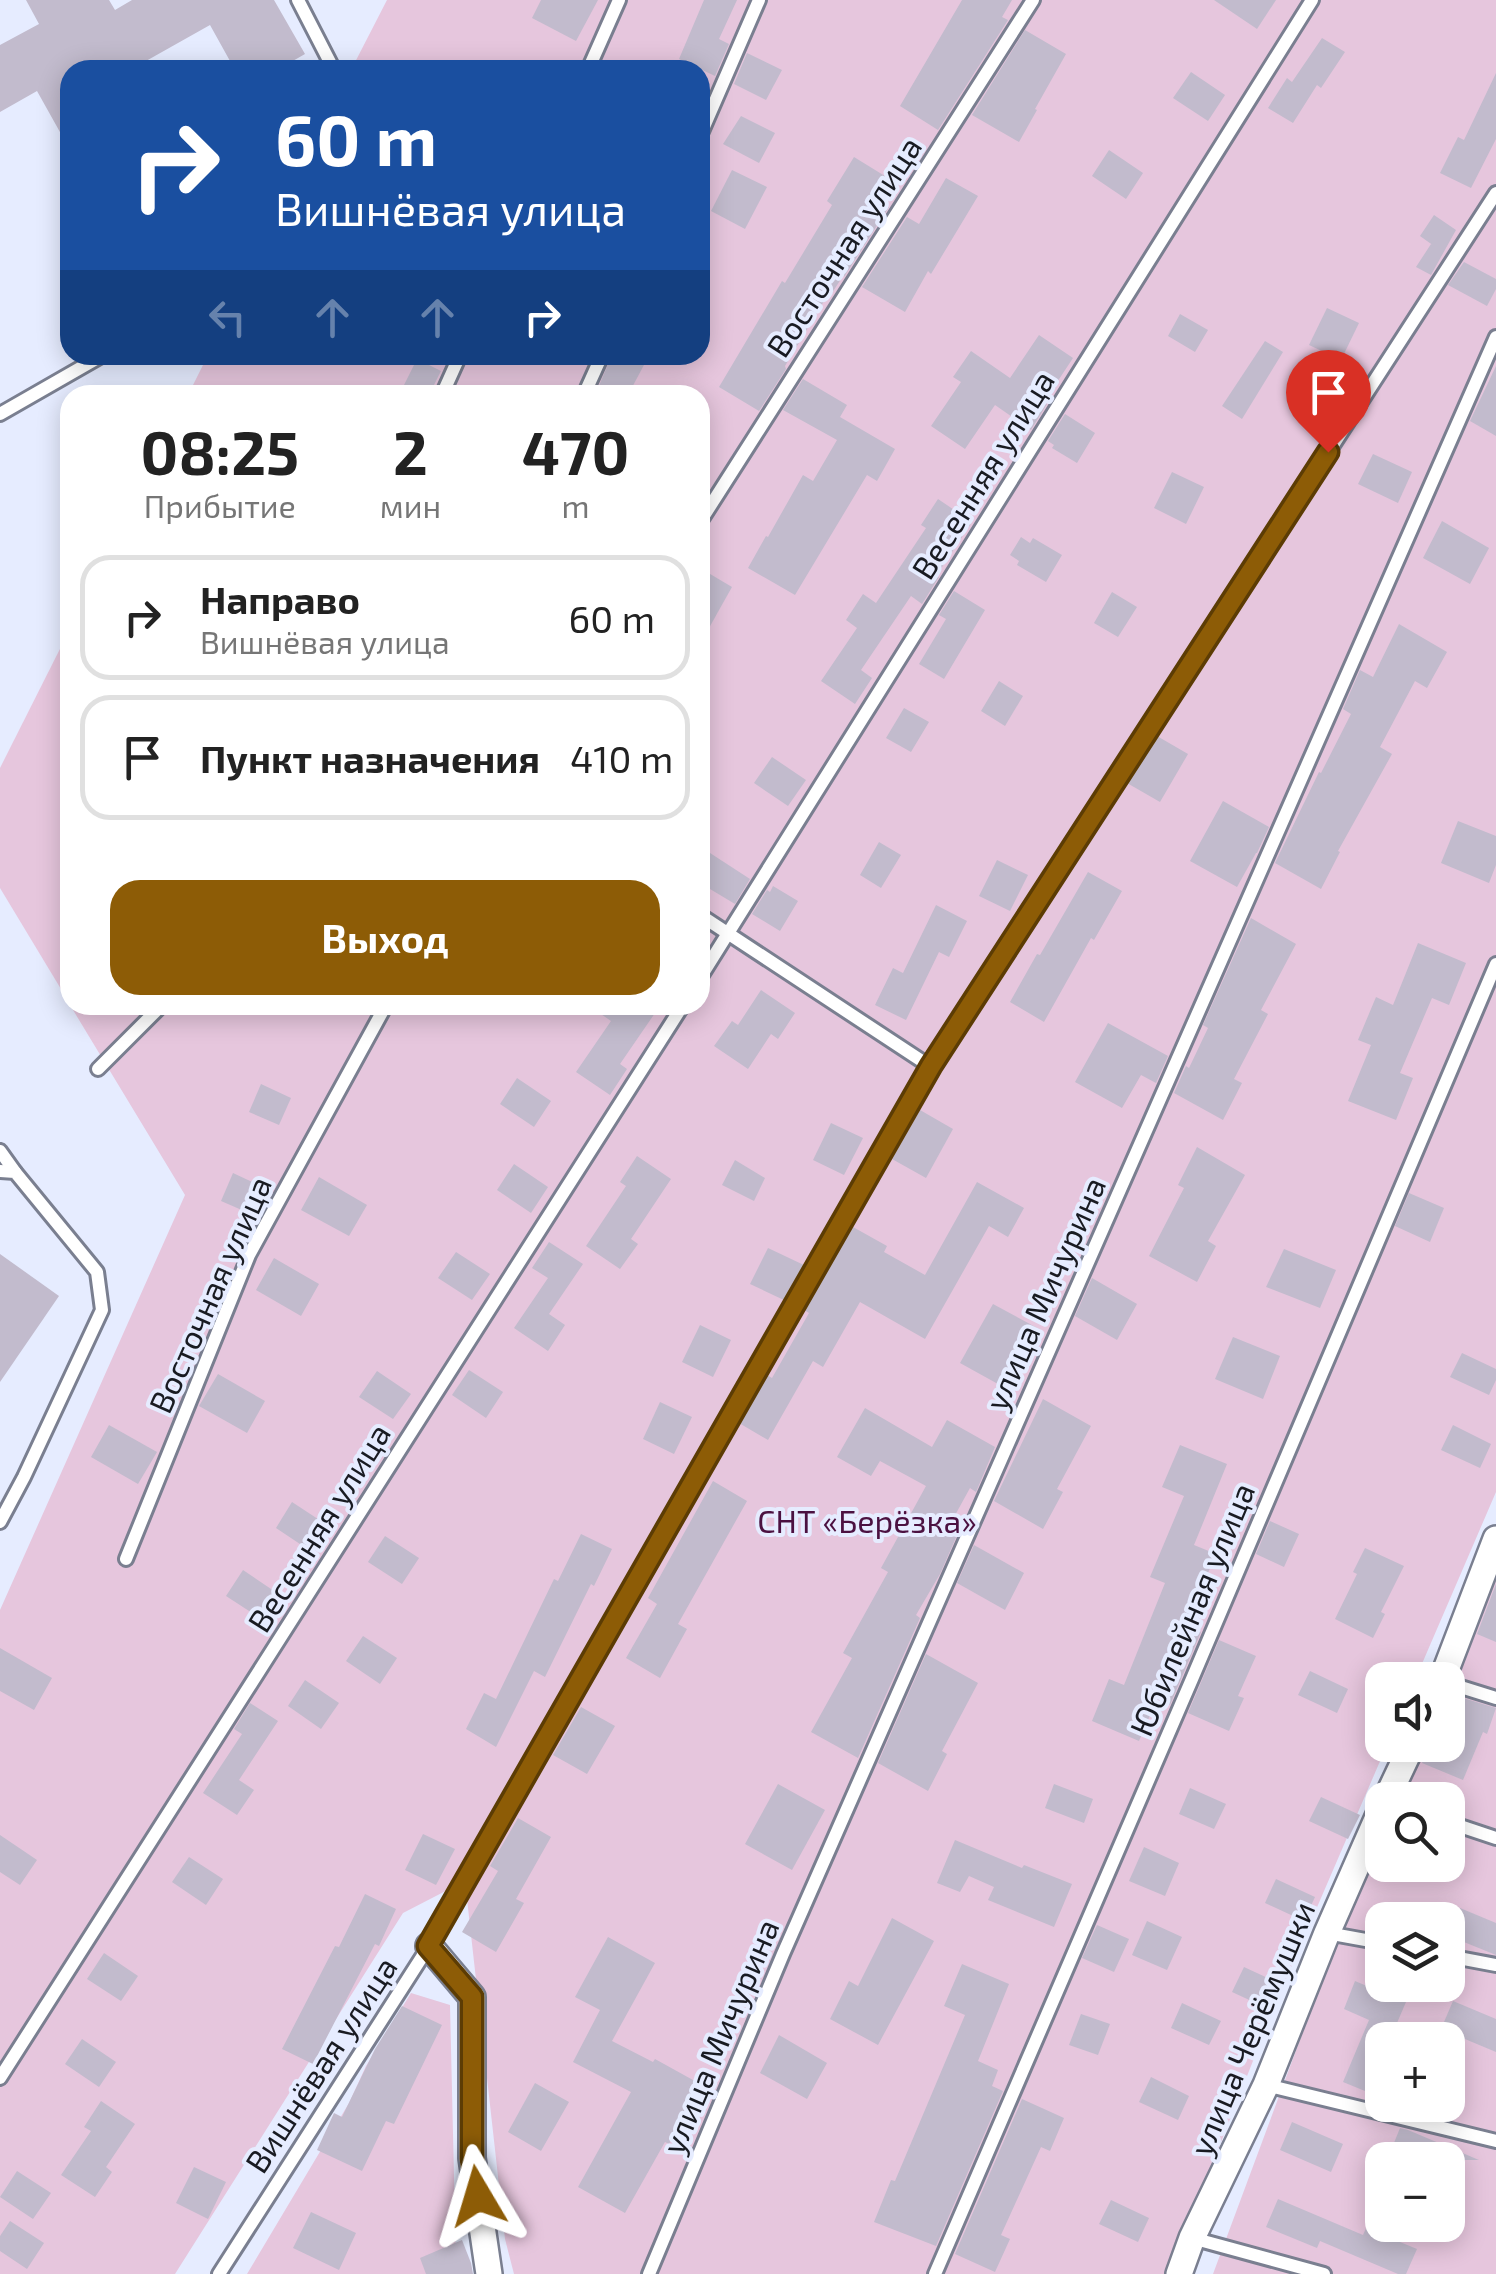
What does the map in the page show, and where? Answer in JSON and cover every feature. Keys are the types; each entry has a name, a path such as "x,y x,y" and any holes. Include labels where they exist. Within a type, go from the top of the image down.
{"street":[{"path":"1451,1662 1496,1538"},
{"name":"улица Черёмушки","path":"1179,2274 1192,2238 1266,2085 1365,1847"},
{"path":"428,1946 472,1997 472,2158 489,2274"}],"lane":[{"path":"298,0 329,60"},
{"path":"592,60 619,0"},
{"path":"710,113 759,0"},
{"name":"Восточная улица","path":"710,506 1032,0"},
{"name":"Весенняя улица","path":"710,962 1312,0"},
{"name":"Вишнёвая улица","path":"219,2274 428,1946 931,1066 1496,193"},
{"name":"улица Мичурина","path":"649,2274 783,1954 1496,337"},
{"path":"0,414 86,365"},
{"path":"710,922 931,1066"},
{"name":"Юбилейная улица","path":"935,2274 1496,964"},
{"path":"98,1069 152,1015"},
{"name":"Восточная улица","path":"126,1559 249,1254 380,1015"},
{"name":"Весенняя улица","path":"0,2078 677,1015"},
{"path":"0,1151 7,1171 97,1272 102,1310 0,1522"},
{"path":"1465,1688 1496,1698"},
{"path":"1465,1828 1496,1838"},
{"path":"1327,1933 1365,1940"},
{"path":"1465,1959 1496,1965"},
{"path":"1266,2085 1496,2141"},
{"path":"1192,2238 1324,2274"}],"green space":[{"name":"СНТ «Берёзка»","path":"387,0 1496,0 1496,1492 1423,1662 1365,1662 1365,1762 1380,1762 1371,1782 1365,1782 1365,1796 1277,2000 1169,2274 514,2274 505,2239 465,1881 403,1913 175,2274 0,2274 0,1610 185,1195 76,1015 710,1015 710,385 193,385 203,365 710,365 710,60 356,60"},
{"path":"60,649 60,987 0,888 0,768"},
{"path":"1496,1577 1496,2274 1213,2274 1320,1986 1365,1881 1465,1882 1465,1782 1408,1782 1417,1762 1465,1762 1465,1662 1460,1662"},
{"path":"411,1993 450,2005 456,2262 460,2274 247,2274 349,2103 366,2066"}],"building":[{"path":"26,0 109,0 115,10 132,0 274,0 305,54 294,60 229,60 210,25 148,60 60,60 60,132 37,91 0,112 0,45 39,24"},
{"path":"541,0 598,0 576,41 532,18"},
{"path":"704,0 737,0 719,39 729,44 715,76 710,74 710,60 679,59"},
{"path":"962,0 1012,0 1002,17 1008,20 938,130 900,106"},
{"path":"1214,0 1276,0 1257,29"},
{"path":"1025,30 1066,54 1019,142 972,115"},
{"path":"1322,38 1345,52 1321,88 1317,85 1293,123 1268,108 1287,78 1292,82"},
{"path":"747,53 782,70 766,100 734,84"},
{"path":"1191,72 1225,95 1208,121 1173,98"},
{"path":"1496,73 1496,139 1471,188 1440,173 1458,137 1464,140"},
{"path":"741,116 775,133 759,163 723,144"},
{"path":"1109,150 1143,173 1126,199 1092,176"},
{"path":"854,157 893,181 880,202 889,207 844,277 830,291 759,411 719,387 832,205 827,201"},
{"path":"732,170 767,187 745,229 711,211"},
{"path":"946,178 978,196 905,312 862,287 907,217 919,224"},
{"path":"1434,215 1456,230 1431,275 1416,267 1431,244 1434,246 1420,236"},
{"path":"1464,262 1496,279 1496,289 1487,306 1448,285"},
{"path":"1327,308 1359,323 1341,360 1309,345"},
{"path":"1180,314 1208,330 1195,352 1168,336"},
{"path":"1039,335 1073,358 1031,430 995,405 965,449 931,426 961,382 953,377 971,351 1010,378"},
{"path":"1265,341 1283,352 1242,419 1222,406"},
{"path":"414,365 429,365 441,371 434,385 404,385"},
{"path":"608,365 644,365 633,385 599,385"},
{"path":"1496,366 1496,436 1470,421"},
{"path":"803,379 847,405 840,417 895,449 877,481 867,475 795,595 748,568 803,475 813,481 837,440 783,410"},
{"path":"1065,414 1095,433 1077,463 1052,448 1054,445 1048,441"},
{"path":"1373,454 1412,472 1398,503 1358,484"},
{"path":"1172,472 1204,487 1186,524 1154,508"},
{"path":"938,499 972,522 922,604 911,596 861,670 872,678 855,704 821,681 857,628 846,620 863,594 876,603 926,528 921,525"},
{"path":"1442,521 1489,548 1470,584 1423,558"},
{"path":"1021,537 1030,543 1033,538 1062,555 1046,582 1017,565 1019,561 1010,555"},
{"path":"710,574 732,587 710,626"},
{"path":"954,591 985,610 944,679 919,664 946,619 939,615"},
{"path":"1112,592 1137,607 1118,637 1094,623"},
{"path":"1399,624 1447,652 1427,688 1415,681 1380,747 1392,754 1321,889 1275,863 1351,714 1343,709 1360,670 1373,677"},
{"path":"999,681 1023,696 1005,726 981,711"},
{"path":"904,708 929,722 911,752 886,738"},
{"path":"1157,736 1188,754 1160,802 1127,783"},
{"path":"772,757 806,780 788,806 754,783"},
{"path":"1223,801 1269,827 1237,887 1190,861"},
{"path":"1458,821 1496,836 1496,865 1489,883 1441,863"},
{"path":"879,842 901,855 881,888 860,875"},
{"path":"710,853 750,879 735,904 710,889"},
{"path":"997,860 1028,875 1010,911 979,896"},
{"path":"1088,872 1122,891 1044,1022 1010,1002"},
{"path":"773,886 798,901 780,931 752,914"},
{"path":"936,905 967,921 949,957 939,952 906,1020 875,1005 893,968 903,973"},
{"path":"1251,918 1296,944 1261,1010 1268,1014 1234,1079 1242,1083 1223,1120 1174,1093 1208,1028 1203,1025"},
{"path":"1418,943 1466,963 1449,1005 1432,998 1400,1073 1413,1078 1396,1120 1348,1101 1371,1045 1358,1040 1376,997 1393,1005"},
{"path":"761,990 795,1013 778,1039 771,1034 748,1069 714,1046 732,1021 738,1025"},
{"path":"602,1015 654,1015 620,1064 627,1069 610,1095 576,1072 611,1021"},
{"path":"1108,1023 1168,1056 1156,1083 1141,1075 1122,1108 1075,1082"},
{"path":"517,1078 551,1101 534,1127 500,1104"},
{"path":"261,1084 291,1098 279,1125 249,1112"},
{"path":"920,1110 953,1129 926,1178 892,1159"},
{"path":"831,1123 863,1138 844,1175 813,1160"},
{"path":"1197,1147 1245,1175 1208,1241 1216,1246 1197,1282 1149,1256 1184,1188 1178,1185"},
{"path":"637,1156 671,1179 631,1239 638,1244 620,1269 586,1246 626,1186 620,1182"},
{"path":"735,1160 765,1178 754,1201 722,1185"},
{"path":"514,1164 548,1187 531,1213 497,1190"},
{"path":"233,1173 263,1187 251,1214 221,1201"},
{"path":"319,1177 367,1205 349,1236 301,1210"},
{"path":"977,1182 1024,1208 1008,1237 989,1226 925,1339 860,1302 823,1367 813,1361 768,1440 739,1423 767,1375 772,1378 809,1313 804,1310 853,1227 887,1246 884,1252 925,1275"},
{"path":"1409,1193 1444,1208 1430,1242 1395,1226"},
{"path":"549,1242 583,1264 549,1314 565,1325 548,1351 514,1328 548,1278 532,1268"},
{"path":"768,1248 806,1266 786,1301 750,1284"},
{"path":"1284,1249 1336,1270 1320,1308 1266,1287"},
{"path":"456,1252 490,1274 472,1300 438,1278"},
{"path":"0,1254 59,1296 0,1382"},
{"path":"274,1258 319,1284 301,1316 256,1290"},
{"path":"1092,1278 1137,1304 1117,1340 1075,1316"},
{"path":"993,1304 1041,1330 1007,1389 960,1363"},
{"path":"700,1325 731,1340 713,1377 682,1362"},
{"path":"1233,1337 1280,1356 1263,1399 1215,1379"},
{"path":"1462,1353 1496,1369 1489,1395 1450,1377"},
{"path":"469,1370 503,1392 486,1418 452,1395"},
{"path":"377,1371 411,1394 393,1419 359,1397"},
{"path":"218,1374 265,1401 247,1433 199,1406"},
{"path":"1043,1399 1091,1426 1057,1489 1063,1492 1043,1529 994,1501"},
{"path":"660,1402 692,1417 674,1454 643,1439"},
{"path":"865,1408 932,1447 947,1420 995,1447 976,1492 970,1488 948,1528 958,1533 916,1615 920,1618 858,1758 811,1732 852,1658 843,1653 888,1572 881,1568 926,1486 880,1461 871,1476 837,1457"},
{"path":"109,1425 157,1452 138,1484 91,1457"},
{"path":"1453,1425 1491,1444 1480,1468 1441,1450"},
{"path":"1180,1445 1227,1464 1194,1545 1216,1554 1186,1625 1201,1632 1170,1705 1157,1699 1139,1741 1092,1721 1109,1679 1124,1685 1165,1583 1150,1577 1184,1496 1162,1487"},
{"path":"713,1481 747,1501 678,1624 687,1629 660,1678 626,1658 657,1604 648,1598"},
{"path":"292,1502 327,1525 309,1550 276,1528"},
{"path":"1270,1521 1299,1534 1284,1567 1256,1554"},
{"path":"581,1534 612,1549 545,1677 534,1671 496,1747 466,1729 484,1693 496,1699 554,1579 558,1581"},
{"path":"385,1536 419,1558 402,1584 368,1562"},
{"path":"974,1545 1024,1573 1005,1610 957,1583"},
{"path":"1365,1548 1404,1566 1373,1638 1335,1619"},
{"path":"243,1570 277,1593 260,1618 226,1596"},
{"path":"1496,1584 1496,1642 1477,1634"},
{"path":"363,1636 397,1658 380,1684 346,1661"},
{"path":"1219,1640 1256,1656 1238,1696 1244,1698 1229,1731 1188,1713"},
{"path":"0,1648 52,1678 34,1710 0,1691"},
{"path":"926,1654 978,1683 942,1751 947,1754 928,1791 878,1763"},
{"path":"1310,1671 1348,1689 1337,1713 1298,1695"},
{"path":"305,1680 339,1703 321,1729 288,1706"},
{"path":"1465,1699 1496,1708 1463,1780 1422,1763 1465,1762"},
{"path":"250,1703 278,1721 239,1780 254,1790 237,1815 203,1793 242,1734 234,1729"},
{"path":"581,1707 615,1726 587,1774 553,1755"},
{"path":"778,1784 825,1810 792,1870 745,1844"},
{"path":"1054,1784 1093,1799 1084,1823 1045,1808"},
{"path":"1190,1788 1226,1804 1214,1829 1179,1814"},
{"path":"1321,1797 1360,1815 1348,1839 1309,1821"},
{"path":"518,1818 551,1837 516,1899 524,1903 496,1952 462,1932 498,1871 490,1866"},
{"path":"423,1834 455,1849 436,1885 405,1870"},
{"path":"0,1835 37,1860 20,1885 0,1872"},
{"path":"955,1840 1072,1884 1054,1927 988,1900 994,1887 969,1876 960,1892 937,1883"},
{"path":"1144,1847 1179,1863 1165,1896 1129,1881"},
{"path":"189,1857 223,1879 206,1905 172,1882"},
{"path":"1276,1879 1315,1897 1304,1921 1265,1903"},
{"path":"365,1894 396,1909 313,2064 282,2049"},
{"path":"1465,1910 1496,1923 1496,1955 1465,1942"},
{"path":"892,1918 934,1941 878,2045 830,2019 849,1981 858,1986"},
{"path":"1147,1921 1182,1937 1167,1970 1132,1955"},
{"path":"1097,1925 1129,1939 1114,1972 1082,1958"},
{"path":"608,1937 655,1963 612,2041 702,2085 625,2213 578,2187 631,2092 573,2062 600,2010 575,1997"},
{"path":"104,1953 138,1976 121,2001 87,1979"},
{"path":"962,1964 1009,1984 978,2061 998,2070 992,2086 1003,2091 936,2246 874,2222 965,2015 944,2006"},
{"path":"1244,1967 1283,1985 1271,2010 1232,1992"},
{"path":"1355,1981 1365,1985 1365,2002 1406,2002 1397,2022 1368,2022 1344,2009"},
{"path":"1453,2002 1496,2019 1496,2052 1465,2039 1465,2022 1444,2022"},
{"path":"1182,2003 1221,2021 1209,2045 1171,2028"},
{"path":"402,2006 442,2025 394,2124 386,2121 362,2171 317,2150 334,2113 342,2117 375,2049"},
{"path":"1081,2014 1110,2024 1098,2055 1069,2045"},
{"path":"1365,2030 1365,2091 1343,2082"},
{"path":"779,2035 827,2063 807,2099 760,2073"},
{"path":"82,2039 116,2062 99,2087 65,2064"},
{"path":"1151,2077 1189,2096 1178,2120 1139,2102"},
{"path":"535,2083 569,2102 541,2151 508,2132"},
{"path":"1022,2099 1064,2118 1050,2151 1041,2147 1001,2235 1010,2239 995,2272 955,2254"},
{"path":"101,2101 135,2124 106,2167 112,2172 95,2197 61,2175 91,2131 84,2127"},
{"path":"1292,2122 1343,2144 1331,2172 1280,2150"},
{"path":"1400,2128 1436,2142 1394,2142"},
{"path":"194,2167 226,2182 208,2219 176,2203"},
{"path":"17,2171 51,2193 33,2219 0,2197"},
{"path":"1278,2199 1363,2235 1365,2230 1365,2242 1400,2242 1417,2249 1406,2274 1398,2274 1320,2241 1317,2248 1266,2227"},
{"path":"1111,2200 1149,2218 1138,2242 1099,2224"},
{"path":"311,2212 356,2233 339,2270 293,2248"},
{"path":"10,2221 44,2243 27,2269 0,2251 0,2236"},
{"path":"462,2240 473,2274 426,2274 420,2258"}],"route":[{"path":"478,2196 472,2158 472,1997 428,1946 931,1066 1328,452"}]}
